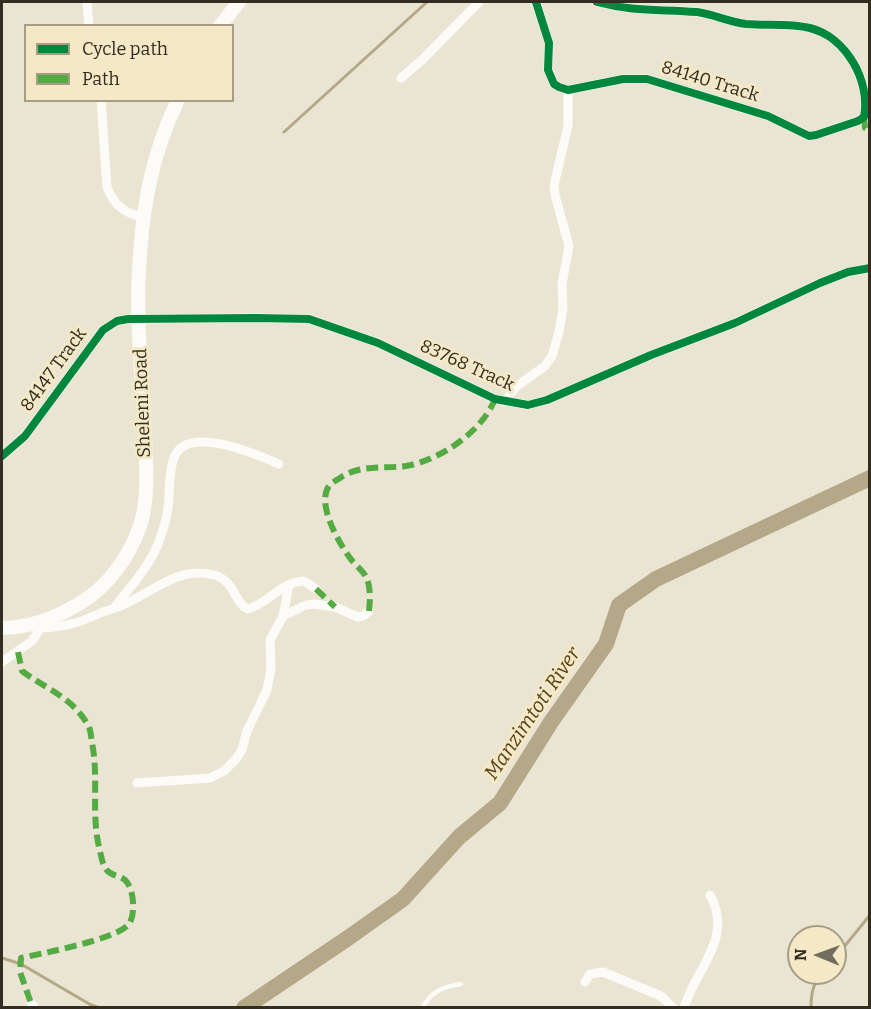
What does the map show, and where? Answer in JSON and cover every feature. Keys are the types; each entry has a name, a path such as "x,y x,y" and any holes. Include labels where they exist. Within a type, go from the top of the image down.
{"street":[{"path":"87,2 89,24"},
{"path":"222,24 239,2"},
{"path":"402,78 479,2"},
{"path":"504,402 517,386 542,369 550,360 559,332 563,308 562,284 569,246 554,185 568,126 568,90 554,84 550,77 549,43 536,2"},
{"name":"84140 Track","path":"568,90 623,80 647,79 768,116 809,136 858,121 864,117 865,95 858,70 841,46 830,36 801,27 746,24 700,12 636,10 597,2"},
{"path":"100,102 107,187 112,199 125,211 144,218"},
{"name":"Sheleni Road","path":"2,628 43,624 104,586 132,545 141,522 146,499 146,473 140,255 150,182 177,102"},
{"name":"83768 Track","path":"140,318 309,319 378,343 504,402 528,405 547,400 651,355 735,323 820,283 848,272 870,268"},
{"name":"84147 Track","path":"2,456 25,436 103,330 117,321 140,318"},
{"path":"114,608 147,564 159,541 168,512 173,459 177,452 195,443 210,442 232,446 279,465"},
{"path":"2,662 32,641 43,624 80,623 127,603 162,583 193,573 220,577 235,591 241,605 246,609 252,608 289,585 304,581 316,589"},
{"path":"137,783 210,778 224,771 242,750 247,731 264,697 271,669 270,640 283,616 289,585"},
{"path":"283,616 306,605 314,604 335,607 358,616 363,616 369,611"},
{"path":"684,1008 717,936 719,918 717,907 710,895"},
{"path":"585,982 590,974 603,972 661,996 673,1008"}],"lane":[{"path":"422,1008 438,989 443,986 461,984"}],"waterway":[{"path":"284,132 427,2"},
{"name":"Manzimtoti River","path":"244,1008 403,899 459,837 500,803 551,722 606,644 619,605 656,579 870,478"},
{"path":"847,943 870,915"},
{"path":"2,958 21,964 100,1008"},
{"path":"811,1008 814,985"}],"marked path":[{"path":"864,117 865,128 870,131"},
{"path":"369,611 370,591 367,579 340,543 330,523 325,503 329,486 356,471 406,466 446,451 480,423 495,399"},
{"path":"316,589 335,607"},
{"path":"18,652 22,671 66,700 82,715 89,727 95,769 97,834 102,859 108,871 123,878 128,884 133,901 131,920 122,930 79,945 21,958 20,972 31,1003"}],"cycle path":[{"path":"536,2 549,43 548,70 554,84 559,87 568,90 623,79 647,79 768,116 809,136 858,121 864,117 864,89 853,62 835,41 823,33 802,26 754,25 697,12 635,9 597,2"},
{"path":"2,456 25,436 103,330 117,321 128,319 309,319 378,343 495,399 528,405 547,400 651,355 735,323 820,283 848,272 870,268"}]}
